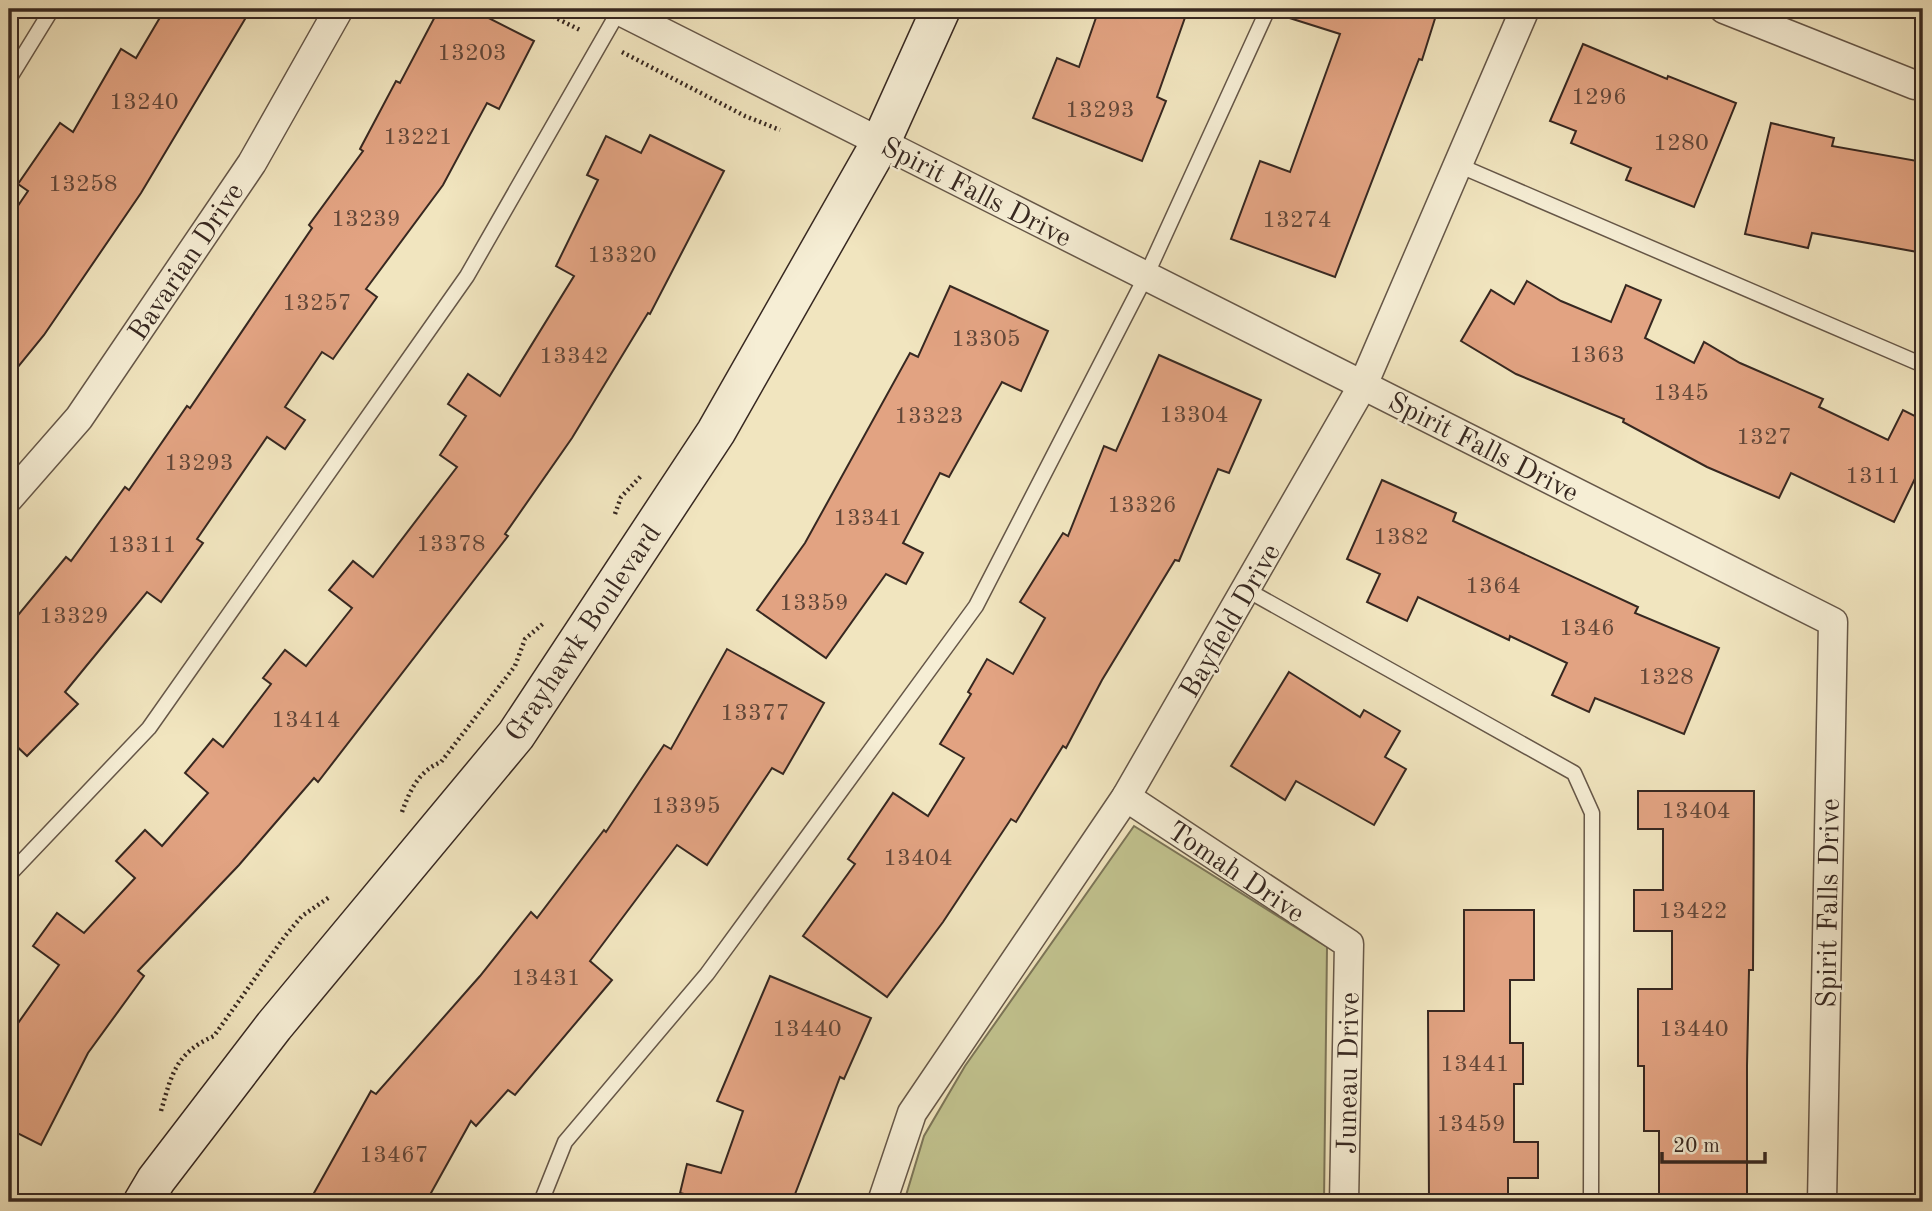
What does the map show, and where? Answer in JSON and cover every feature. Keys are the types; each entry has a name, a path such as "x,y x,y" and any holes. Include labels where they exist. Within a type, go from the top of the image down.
{"street":[{"name":"Bavarian Drive","path":"9,498 79,418 252,163 339,9"},
{"name":"Spirit Falls Drive","path":"619,9 1833,622 1822,1202"},
{"name":"Grayhawk Boulevard","path":"143,1202 156,1180 274,1026 516,734 716,432 881,142 941,9"},
{"name":"Bayfield Drive","path":"882,1202 912,1113 1126,797 1363,385 1525,9"},
{"path":"1724,9 1914,85 1923,85"},
{"name":"Tomah Drive","path":"1126,797 1349,944"},
{"name":"Juneau Drive","path":"1344,1202 1349,944"}],"lane":[{"path":"9,79 52,9"},
{"path":"9,875 149,728 467,276 619,9"},
{"path":"541,1202 565,1142 707,974 976,606 1146,276 1268,9"},
{"path":"1458,165 1923,365"},
{"path":"1247,590 1574,773 1592,813 1591,1202"}],"path":[{"path":"538,9 745,116 792,135"},
{"path":"613,519 621,497 639,477 647,473"},
{"path":"398,821 411,787 429,767 442,762 488,705 515,666 525,639 536,627 555,617"},
{"path":"155,1121 177,1062 214,1035 285,936 302,916 335,892"}],"green space":[{"path":"1134,826 1327,947 1324,1202 904,1202 924,1136 965,1066"}],"building":[{"path":"165,9 251,9 141,193 44,335 9,378 9,219 28,191 18,184 60,123 73,132 121,49 136,58"},
{"path":"439,9 471,9 534,41 499,109 487,103 443,185 366,289 377,297 333,359 322,352 285,407 305,420 285,449 267,437 197,539 203,543 161,602 147,592 65,692 78,704 27,756 9,739 9,626 66,557 71,561 125,487 129,490 187,406 190,408 312,228 309,225 363,151 360,149 396,81 400,83"},
{"path":"1099,9 1188,9 1157,97 1166,101 1142,161 1033,118 1057,58 1079,67"},
{"path":"1281,9 1438,9 1422,60 1419,59 1335,277 1231,239 1260,161 1290,172 1340,34 1280,15"},
{"path":"1583,44 1667,79 1668,76 1736,103 1694,207 1626,180 1631,168 1571,143 1576,131 1550,121"},
{"path":"1771,123 1834,138 1832,146 1923,162 1923,253 1812,233 1808,248 1745,234"},
{"path":"650,135 724,171 650,314 648,313 572,438 505,534 508,536 318,782 314,778 239,865 138,971 144,976 88,1053 41,1145 9,1129 9,1036 59,965 33,946 57,913 84,933 135,878 116,861 145,830 162,846 208,793 185,773 213,739 223,747 271,684 263,678 285,650 306,666 352,608 329,590 353,561 373,577 457,467 440,455 466,416 448,404 468,374 500,396 574,276 556,266 598,180 587,175 606,136 641,153"},
{"path":"1527,281 1561,301 1611,322 1626,285 1661,300 1645,338 1694,363 1704,342 1740,363 1823,399 1819,407 1888,440 1903,410 1923,420 1923,462 1894,522 1791,473 1779,498 1707,467 1623,422 1624,419 1516,374 1461,341 1491,290 1514,304"},
{"path":"950,286 1048,331 1021,391 1002,382 949,477 940,473 903,543 923,553 906,584 886,574 826,658 757,610 805,543 910,353 918,357"},
{"path":"1159,355 1261,400 1229,473 1218,469 1179,561 1175,560 1102,680 1066,748 1063,746 1016,822 1011,819 943,922 887,997 803,936 855,864 848,859 893,793 928,816 964,758 940,744 971,694 968,692 987,659 1013,674 1045,618 1020,602 1063,533 1068,536 1104,446 1116,451"},
{"path":"1382,480 1456,513 1453,521 1638,607 1635,613 1719,648 1684,734 1595,698 1589,712 1552,695 1567,663 1510,636 1509,640 1418,597 1407,621 1367,602 1380,574 1347,559"},
{"path":"727,649 824,703 783,774 772,768 707,865 677,845 590,961 612,980 515,1095 508,1090 476,1126 471,1121 426,1202 309,1202 371,1091 376,1094 480,976 531,912 537,918 604,830 606,832 664,745 671,749"},
{"path":"1289,672 1360,717 1364,710 1400,731 1385,757 1406,769 1374,825 1296,781 1285,800 1231,766"},
{"path":"1638,791 1754,791 1753,970 1749,970 1747,1066 1747,1202 1659,1202 1659,1131 1644,1131 1644,1066 1638,1066 1638,989 1672,989 1672,931 1634,931 1634,890 1663,890 1663,829 1638,829"},
{"path":"1464,910 1534,910 1534,980 1510,980 1510,1043 1523,1043 1523,1084 1514,1084 1514,1142 1538,1142 1538,1178 1508,1178 1508,1202 1429,1202 1428,1011 1464,1011"},
{"path":"770,976 871,1018 844,1079 840,1077 792,1202 686,1202 688,1195 680,1193 687,1164 721,1173 743,1111 717,1101"}]}
